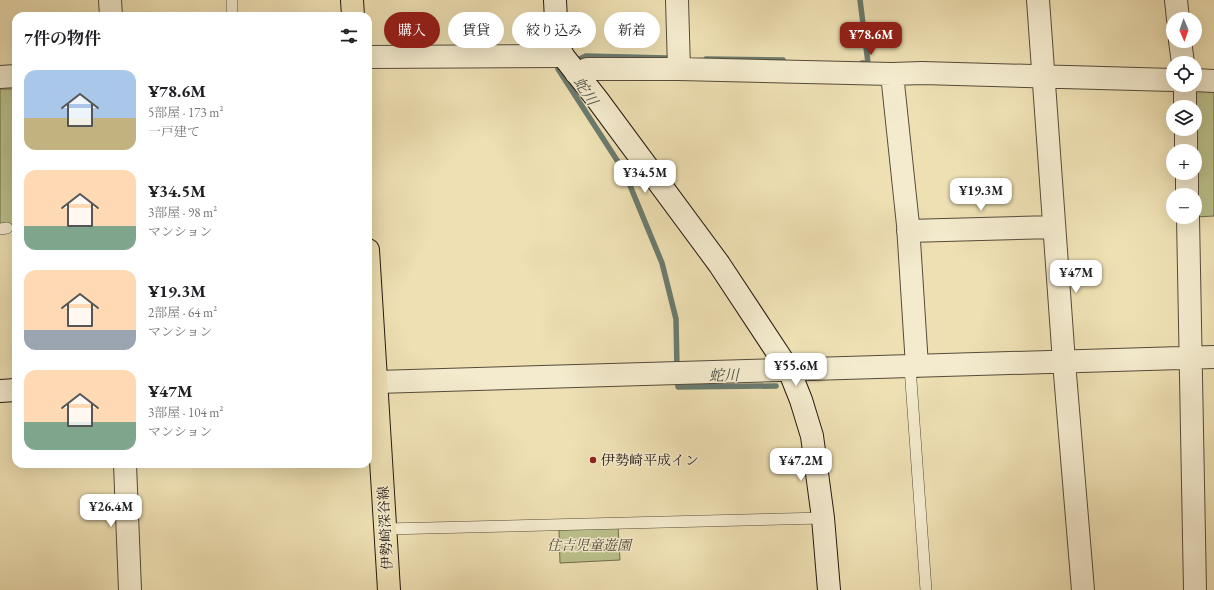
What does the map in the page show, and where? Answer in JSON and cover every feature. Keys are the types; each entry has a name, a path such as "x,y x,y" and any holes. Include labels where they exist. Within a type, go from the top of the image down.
{"main road":[{"path":"352,0 353,12"},
{"name":"伊勢崎深谷線","path":"372,382 386,529 389,590"}],"street":[{"path":"110,0 111,12"},
{"path":"555,0 557,42 563,56 718,264 788,370 801,400 812,436 823,518 830,590"},
{"path":"677,0 679,69"},
{"path":"1038,0 1064,362 1083,590"},
{"path":"1176,0 1177,12"},
{"path":"372,57 563,56"},
{"path":"576,73 587,69 679,69 892,74 922,73 1166,80"},
{"path":"892,74 908,231 913,366"},
{"path":"0,77 12,76"},
{"path":"1202,80 1214,81"},
{"path":"1188,224 1195,590"},
{"path":"908,231 1054,228"},
{"path":"372,382 1214,357"},
{"path":"0,391 12,390"},
{"path":"126,468 130,590"}],"lane":[{"path":"232,0 232,12"},
{"path":"913,366 926,590"},
{"path":"386,529 823,518"}],"green space":[{"path":"1202,88 1214,88 1214,216 1202,217 1202,188 1196,188 1196,180 1202,180 1202,144 1195,144 1195,136 1202,136 1202,100 1195,100 1196,92 1202,92"},
{"path":"0,89 12,89 12,224 0,224"},
{"name":"住吉児童遊園","path":"618,527 620,560 560,563 559,530"}],"waterway":[{"name":"蛇川","path":"860,0 868,63 862,63"},
{"name":"蛇川","path":"573,62 586,56 667,58"},
{"name":"蛇川","path":"706,59 783,60"},
{"name":"蛇川","path":"565,66 558,69 624,171 662,263 676,319 677,369"},
{"name":"蛇川","path":"677,378 678,387 776,386"}],"place":[{"name":"伊勢崎平成イン","path":"593,460"}]}
